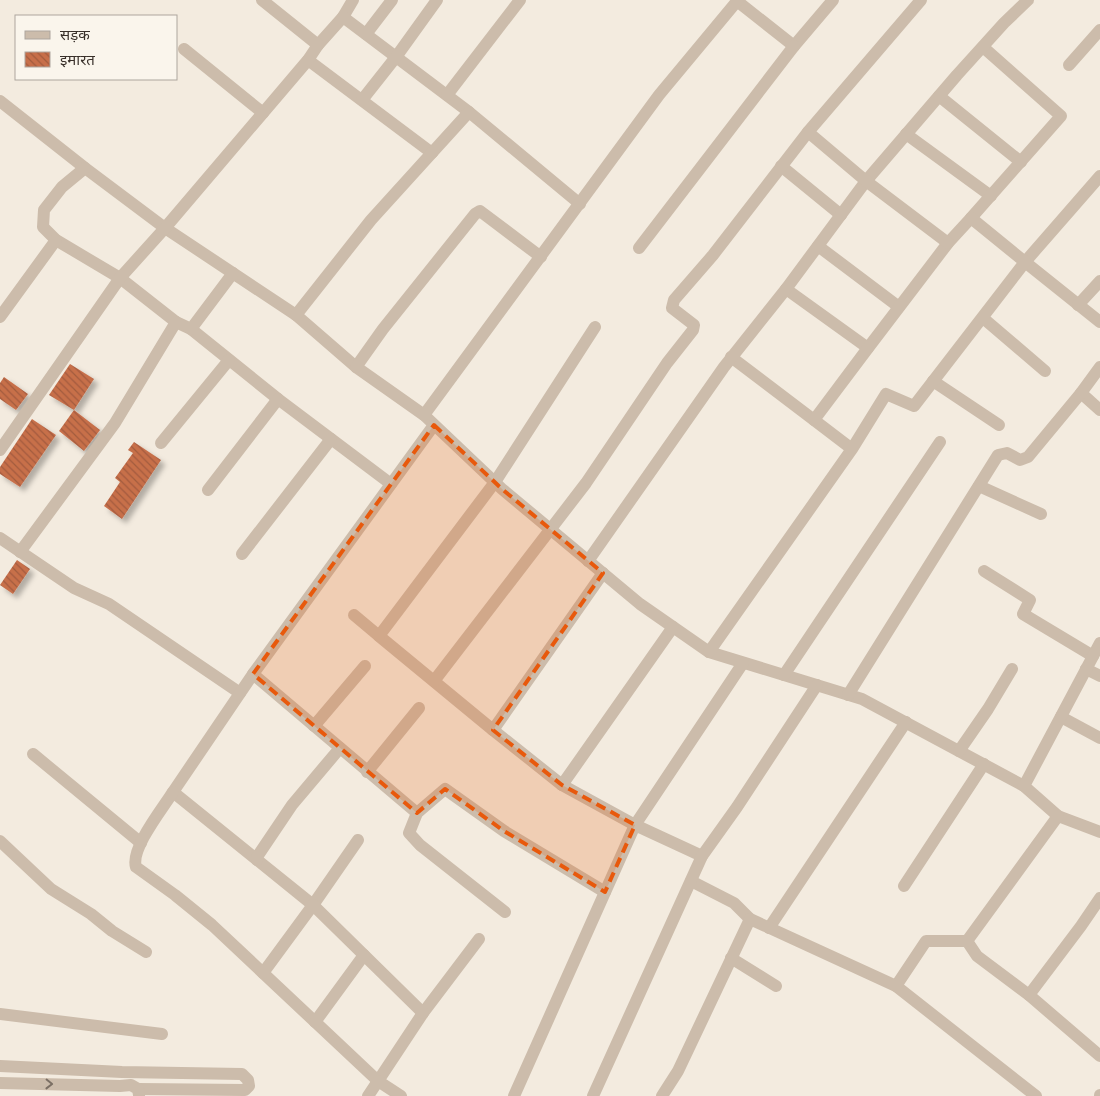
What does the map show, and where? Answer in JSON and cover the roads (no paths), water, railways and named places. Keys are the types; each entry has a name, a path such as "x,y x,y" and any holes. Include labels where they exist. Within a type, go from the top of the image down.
{"street":[{"path":"262,0 318,45"},
{"path":"0,450 120,278 308,60 318,45 343,17 353,0"},
{"path":"366,34 392,0"},
{"path":"362,100 437,0"},
{"path":"448,95 520,0"},
{"path":"639,248 794,46 833,0"},
{"path":"434,681 586,483 692,330 694,325 672,308 674,300 713,255 808,132 921,0"},
{"path":"588,561 731,357 786,289 866,181 1004,23 1028,0"},
{"path":"424,415 659,95 738,1 794,46"},
{"path":"343,17 448,95 580,204"},
{"path":"1069,65 1100,30"},
{"path":"814,420 948,243 1061,116 983,47"},
{"path":"184,48 263,113"},
{"path":"308,60 432,153"},
{"path":"939,96 1021,162"},
{"path":"0,101 165,228 296,315 356,367 424,415 495,482 640,604 709,652 862,699 1024,786 1058,816 1100,832"},
{"path":"296,315 371,220 469,112"},
{"path":"808,132 866,181 948,243"},
{"path":"906,134 991,196"},
{"path":"782,166 841,215"},
{"path":"85,168 62,187 44,210 43,227 56,240 120,278 176,322 191,329 278,399 391,484"},
{"path":"709,652 852,449 886,394 914,406 1025,262 1100,176"},
{"path":"356,367 383,329 475,214 480,211 540,257"},
{"path":"971,218 1100,322"},
{"path":"0,316 56,240"},
{"path":"818,246 899,307"},
{"path":"191,329 233,273"},
{"path":"1078,305 1100,281"},
{"path":"786,289 868,348"},
{"path":"982,318 1045,371"},
{"path":"20,552 115,424 176,322"},
{"path":"379,636 495,482 595,327"},
{"path":"731,357 852,449"},
{"path":"161,443 229,360"},
{"path":"848,695 998,455 1007,453 1020,460 1028,457 1100,367"},
{"path":"933,382 999,425"},
{"path":"1081,393 1100,410"},
{"path":"208,490 278,399"},
{"path":"401,1096 378,1081 212,924 136,868 135,861 141,843 173,792 253,674 434,425"},
{"path":"242,554 331,439"},
{"path":"784,675 940,442"},
{"path":"979,486 1041,514"},
{"path":"0,538 74,588 109,604 240,693"},
{"path":"984,572 1030,600 1023,614 1093,656"},
{"path":"493,730 603,573"},
{"path":"354,616 562,785 635,825 702,856"},
{"path":"562,785 673,627"},
{"path":"1024,786 1100,643"},
{"path":"514,1096 635,825 743,663"},
{"path":"314,726 365,666"},
{"path":"959,751 988,709 1012,669"},
{"path":"1086,669 1100,676"},
{"path":"253,674 417,813"},
{"path":"593,1096 702,856 737,807 817,685"},
{"path":"367,772 419,708"},
{"path":"1060,717 1100,738"},
{"path":"769,928 906,722"},
{"path":"257,860 257,857 292,806 340,748"},
{"path":"33,754 141,843"},
{"path":"904,886 984,764"},
{"path":"505,912 420,845 409,833 417,813 445,789 504,831 605,892"},
{"path":"173,792 313,905 423,1013"},
{"path":"968,941 1058,816"},
{"path":"263,973 358,840"},
{"path":"0,841 51,889 146,952"},
{"path":"691,880 734,903 750,919 896,986 1030,1094"},
{"path":"1029,995 1082,926 1100,898"},
{"path":"662,1096 678,1071 750,919"},
{"path":"368,1096 423,1013 479,938"},
{"path":"896,986 926,941 968,941"},
{"path":"968,941 977,956 1029,995 1100,1056"},
{"path":"315,1022 364,955"},
{"path":"731,958 776,986"},
{"path":"0,1014 162,1034"},
{"path":"0,1066 122,1072 242,1074 248,1080 249,1086 245,1090 138,1092 131,1085 0,1083"}]}
